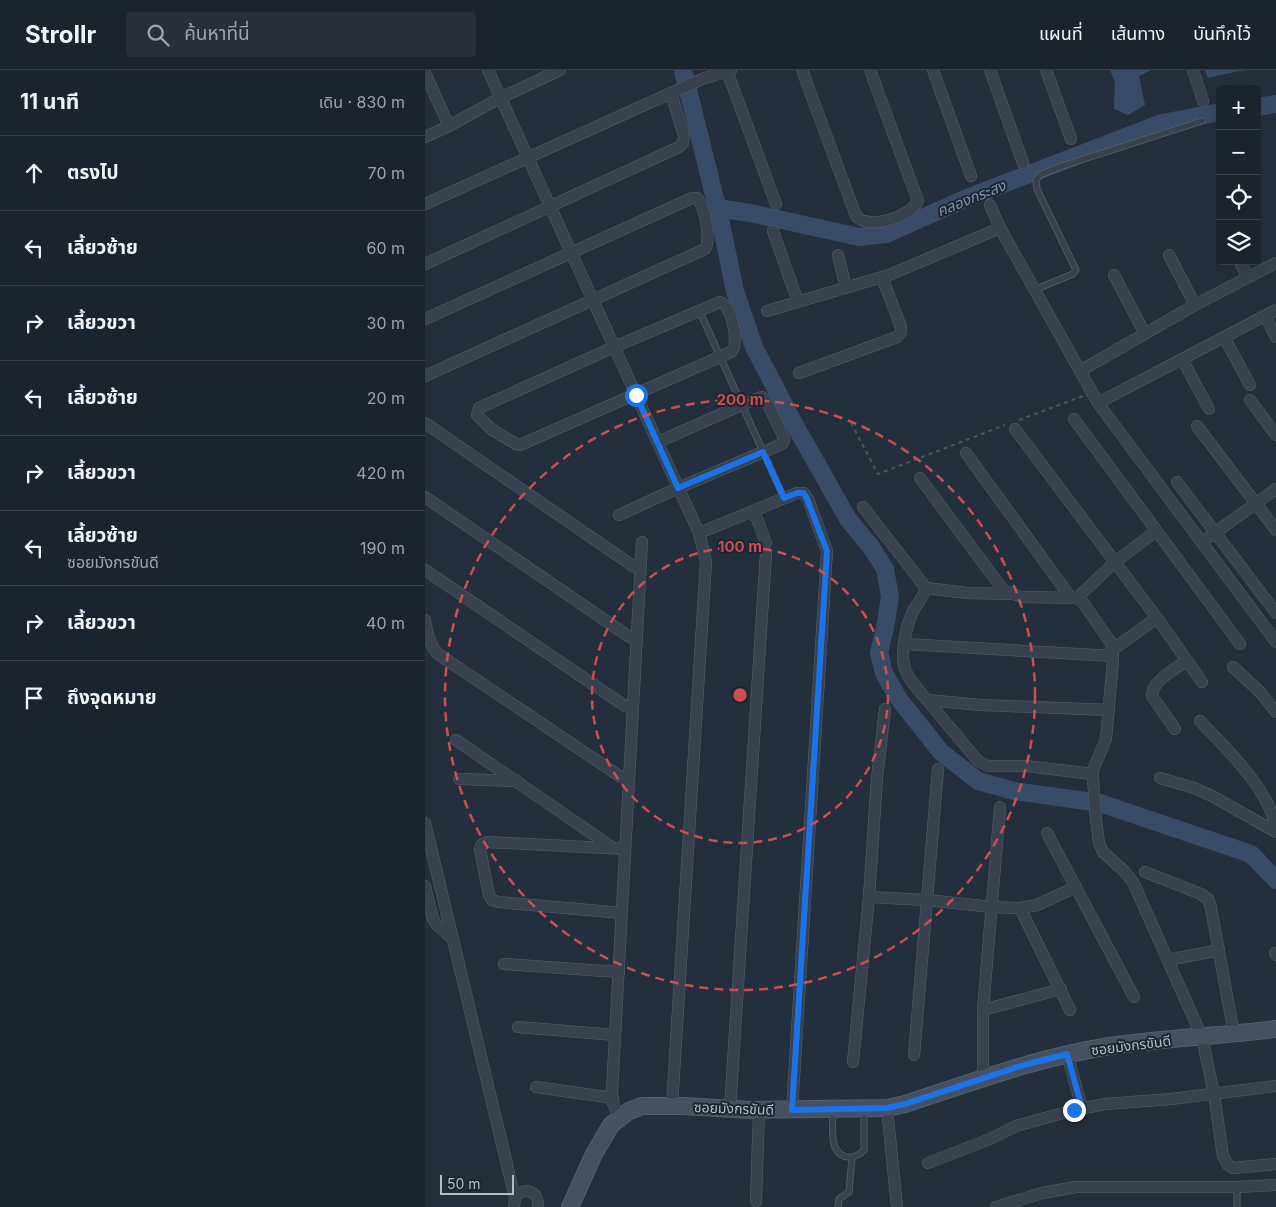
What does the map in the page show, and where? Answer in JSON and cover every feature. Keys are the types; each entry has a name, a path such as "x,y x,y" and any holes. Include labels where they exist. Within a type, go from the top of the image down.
{"street":[{"path":"488,70 699,533 706,561 673,1106"},
{"path":"802,70 856,216 859,219 872,223 885,221 905,212 915,206 918,201 870,70"},
{"path":"933,70 971,176"},
{"path":"990,70 1023,163"},
{"path":"1046,70 1071,139"},
{"path":"1193,70 1203,101"},
{"path":"425,137 556,71"},
{"path":"425,204 702,79 729,71 776,204"},
{"path":"425,73 449,126"},
{"path":"425,264 679,148 683,143 684,136 671,93"},
{"path":"425,319 692,198 700,200 709,239 705,249 425,376"},
{"path":"990,205 1000,228 1098,403 1276,642"},
{"path":"767,311 883,277 1000,228"},
{"path":"773,230 798,302"},
{"path":"1169,254 1195,305"},
{"path":"838,255 846,288"},
{"path":"1080,371 1195,305 1276,263"},
{"path":"1241,265 1248,277"},
{"path":"1114,275 1145,334"},
{"path":"799,373 897,337 901,332 901,326 883,277"},
{"path":"720,302 724,303 728,308 735,345 731,352 520,445 491,429 477,415 479,408 699,310 720,302"},
{"path":"1098,403 1276,310"},
{"path":"1265,316 1276,337"},
{"path":"1224,337 1250,385"},
{"path":"1182,359 1209,409"},
{"path":"619,516 678,488 782,444 784,435 767,400 762,397 742,404 658,442"},
{"path":"1250,400 1276,435"},
{"path":"1074,419 1240,644"},
{"path":"425,424 633,566 641,568"},
{"path":"1013,425 1157,618 1202,682"},
{"path":"1197,426 1276,530"},
{"path":"966,453 1074,598 1084,604 1111,643 1112,653 1106,739 1093,774 1095,820 1099,843 1103,852 1133,882 1202,1037 1223,1156 1228,1165 1233,1168 1276,1164"},
{"path":"920,478 1004,591 1022,597 1074,598 1115,562 1156,531"},
{"path":"1177,482 1276,613"},
{"path":"1201,542 1257,504 1276,488"},
{"path":"699,533 797,493 804,493 827,551 792,1110"},
{"path":"425,497 628,636 637,639"},
{"path":"863,507 926,588 967,593 1011,594"},
{"path":"730,1109 766,548 754,511"},
{"path":"619,1117 613,1103 615,1036 642,542"},
{"path":"425,570 625,706 633,708"},
{"path":"926,588 911,617 905,644 904,662 907,673 927,700 979,761 986,766 1026,766 1093,774"},
{"path":"905,644 1112,653 1157,618"},
{"path":"425,620 429,640 438,654 621,777 629,780"},
{"path":"1175,729 1152,696 1152,689 1187,660"},
{"path":"1233,666 1260,692 1276,712"},
{"path":"927,700 981,705 1109,710"},
{"path":"853,1062 869,897 877,778 885,709"},
{"path":"1200,721 1240,765 1260,791 1276,828"},
{"path":"456,740 613,848"},
{"path":"914,1055 937,769"},
{"path":"1160,778 1194,788 1212,796 1276,832"},
{"path":"459,779 517,782"},
{"path":"983,1078 983,1010 1000,807"},
{"path":"425,823 514,1202"},
{"path":"1047,833 1134,997"},
{"path":"622,913 492,900 489,895 480,849 482,844 487,842 625,849"},
{"path":"1145,872 1201,894 1208,899 1219,950 1233,1034"},
{"path":"425,886 433,919 453,939"},
{"path":"869,897 1020,908 1037,906 1075,887"},
{"path":"1020,908 1071,1010"},
{"path":"1168,960 1219,950"},
{"path":"505,964 619,972"},
{"path":"983,1010 1061,989"},
{"path":"518,1026 615,1036"},
{"name":"ซอยมังกรขันดี","path":"570,1207 603,1136 619,1117 642,1106 759,1110 887,1108 905,1104 1024,1065 1067,1054 1111,1046 1276,1029"},
{"path":"1067,1054 1082,1108"},
{"path":"928,1162 983,1142 1030,1121 1082,1108 1276,1086"},
{"path":"536,1087 613,1098"},
{"path":"887,1108 897,1207"},
{"path":"756,1201 759,1110"},
{"path":"996,1207 1042,1193 1076,1187 1237,1187 1276,1185"},
{"path":"514,1202 520,1192 529,1191 536,1195 538,1207"}],"lane":[{"path":"1035,290 1073,274 1076,270 1037,189 1036,180 1040,175 1202,120"},
{"path":"699,310 784,498"},
{"path":"833,1109 835,1147 846,1157 852,1158 859,1155 863,1150 864,1108"},
{"path":"838,1207 839,1199 849,1192 852,1158"},
{"path":"1237,1187 1237,1207"}],"path":[{"path":"851,423 878,474 1013,425 1092,392"}],"water":[{"path":"1110,70 1152,70 1139,76 1145,105 1128,115 1114,109 1115,82"},
{"path":"1205,70 1244,70 1208,78"}],"waterway":[{"path":"683,70 720,219 735,291 754,347 792,420 848,519 871,547 885,569 890,597 879,653 884,673 898,698 941,752 978,781 1014,791 1100,803 1251,854 1276,880"},
{"name":"คลองกระสง","path":"1261,106 1276,104"},
{"name":"คลองกระสง","path":"718,208 750,213 859,237 886,234 967,198 1162,123 1216,113"}],"route":[{"path":"636,395 678,488 763,452 784,498 797,493 804,493 826,544 792,1110 887,1108 905,1104 1024,1065 1067,1054 1082,1108 1074,1110"}]}
